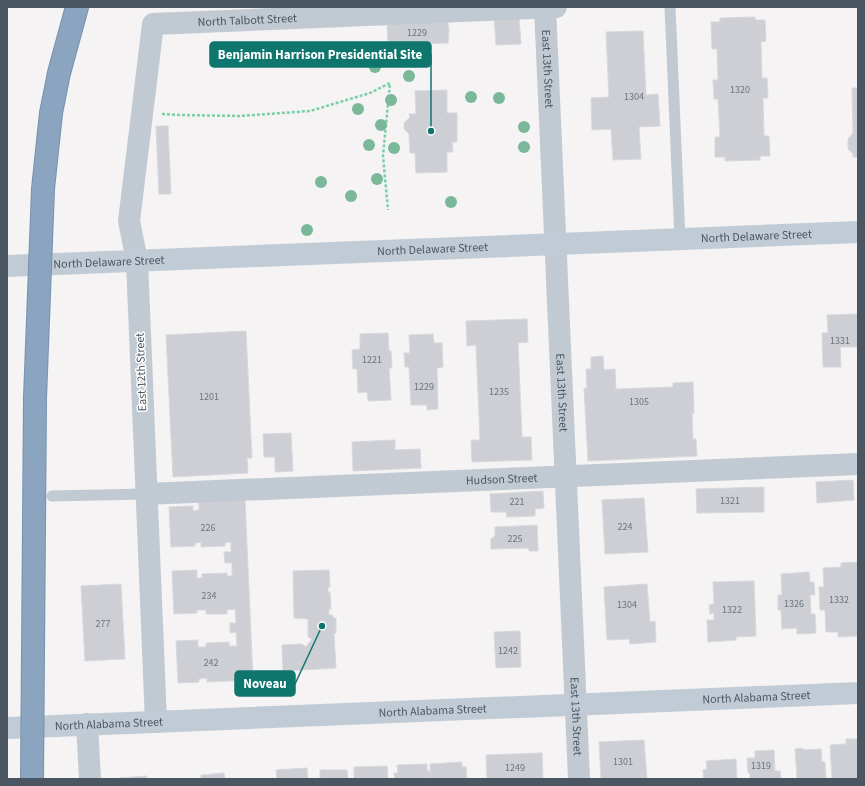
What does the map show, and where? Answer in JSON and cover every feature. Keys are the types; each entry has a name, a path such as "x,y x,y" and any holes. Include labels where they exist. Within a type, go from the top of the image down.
{"highway":[{"path":"32,779 35,390 43,189 45,158 51,113 59,73 77,7"}],"main road":[{"name":"North Delaware Street","path":"7,266 858,232"},
{"name":"North Alabama Street","path":"7,728 858,693"}],"street":[{"name":"East 13th Street","path":"545,7 579,779"},
{"name":"North Talbott Street","path":"153,24 556,7"},
{"name":"East 12th Street","path":"153,24 129,220 137,261 156,722"},
{"name":"Hudson Street","path":"146,494 858,464"},
{"path":"87,724 90,779"}],"lane":[{"path":"670,7 680,240"},
{"path":"52,496 146,494"}],"path":[{"path":"160,114 180,116 240,116 310,111 370,93 390,83 383,156 388,210"}],"building":[{"path":"519,17 521,44 496,45 494,18"},
{"path":"755,17 755,20 765,20 766,41 761,42 762,78 767,78 768,98 763,98 764,136 769,136 770,156 760,156 760,160 725,161 725,157 715,157 715,137 720,137 718,99 714,99 713,80 718,80 717,49 712,49 711,22 720,22 720,18"},
{"path":"447,19 449,29 448,43 388,45 387,22"},
{"path":"643,31 646,95 658,94 660,126 639,127 641,159 613,160 611,129 592,130 591,98 609,97 606,32"},
{"path":"852,88 858,88 858,157 853,157 853,154 848,149 848,139 853,133"},
{"path":"447,90 447,113 457,113 457,142 452,142 453,152 447,152 447,172 416,173 415,153 410,153 409,134 404,129 404,123 410,117 409,114 416,114 415,91"},
{"path":"156,126 168,126 171,194 159,194"},
{"path":"858,314 858,347 840,347 841,367 823,367 822,333 828,333 827,315"},
{"path":"527,319 528,342 518,343 522,437 531,437 532,460 472,462 471,440 480,440 476,345 467,346 466,321"},
{"path":"246,331 252,458 247,458 248,473 173,477 166,335"},
{"path":"388,333 392,368 389,368 391,400 368,401 367,392 358,393 357,369 353,369 352,350 360,349 360,334"},
{"path":"433,334 434,343 442,343 443,367 437,368 438,409 427,410 427,405 411,405 409,367 405,367 404,353 410,353 409,335"},
{"path":"603,356 604,370 615,369 616,389 673,387 673,383 693,382 693,439 696,439 697,456 588,461 584,388 587,388 586,369 591,369 591,357"},
{"path":"291,433 293,471 275,472 275,457 264,457 263,434"},
{"path":"395,440 395,450 420,449 421,468 353,471 352,442"},
{"path":"853,480 854,500 817,503 816,482"},
{"path":"764,487 764,512 697,513 696,489"},
{"path":"543,491 544,508 535,509 535,516 507,517 506,512 491,512 490,494"},
{"path":"644,498 648,552 605,554 602,500"},
{"path":"245,499 253,680 207,682 207,678 199,679 199,682 178,683 176,641 198,640 198,647 206,647 206,643 229,642 229,646 237,646 236,632 230,633 230,623 236,623 235,609 227,610 227,614 206,614 206,610 197,610 197,613 174,614 172,571 197,570 197,578 202,578 202,574 227,573 227,576 232,576 232,563 225,563 224,552 231,552 231,542 225,543 225,546 201,547 201,542 195,543 195,546 171,547 169,507 193,506 193,511 199,510 199,500"},
{"path":"537,525 538,551 529,551 529,548 491,549 491,539 495,536 495,527"},
{"path":"858,562 858,636 838,637 838,632 826,632 825,610 820,610 819,587 824,587 823,568 841,567 841,563"},
{"path":"329,570 330,587 328,587 328,593 330,592 331,609 329,609 329,615 333,615 333,618 336,618 336,633 334,633 336,668 283,671 282,645 302,644 306,647 312,639 308,637 308,619 294,618 293,571"},
{"path":"809,572 810,582 814,582 815,595 810,595 811,614 815,614 816,633 797,634 797,628 782,629 781,610 778,610 778,595 782,595 781,574"},
{"path":"754,581 756,636 736,637 736,640 708,642 707,620 714,620 714,613 710,614 709,605 714,604 713,582"},
{"path":"121,584 125,659 85,661 81,586"},
{"path":"647,584 650,622 655,621 656,642 630,644 629,639 607,640 604,587"},
{"path":"520,631 521,667 496,668 494,632"},
{"path":"846,739 858,739 858,779 828,779 832,778 830,745 846,744"},
{"path":"644,740 647,779 601,779 599,742"},
{"path":"795,749 821,749 822,762 825,762 826,779 797,779"},
{"path":"774,750 775,771 780,771 781,779 750,779 747,758 755,758 755,751"},
{"path":"542,753 543,779 487,779 486,755"},
{"path":"736,759 737,779 704,779 703,770 707,769 706,761"},
{"path":"462,762 462,767 466,767 467,779 431,779 430,764"},
{"path":"427,764 427,771 431,771 431,779 395,779 394,773 398,773 397,765"},
{"path":"387,766 388,779 354,779 354,767"},
{"path":"307,768 308,779 277,779 276,770"},
{"path":"320,770 347,770 348,779 320,779"},
{"path":"224,773 225,779 201,779 201,775"},
{"path":"147,776 147,779 119,779 119,778"}],"place":[{"name":"Benjamin Harrison Presidential Site","path":"431,131"},
{"name":"Noveau","path":"322,626"}]}
